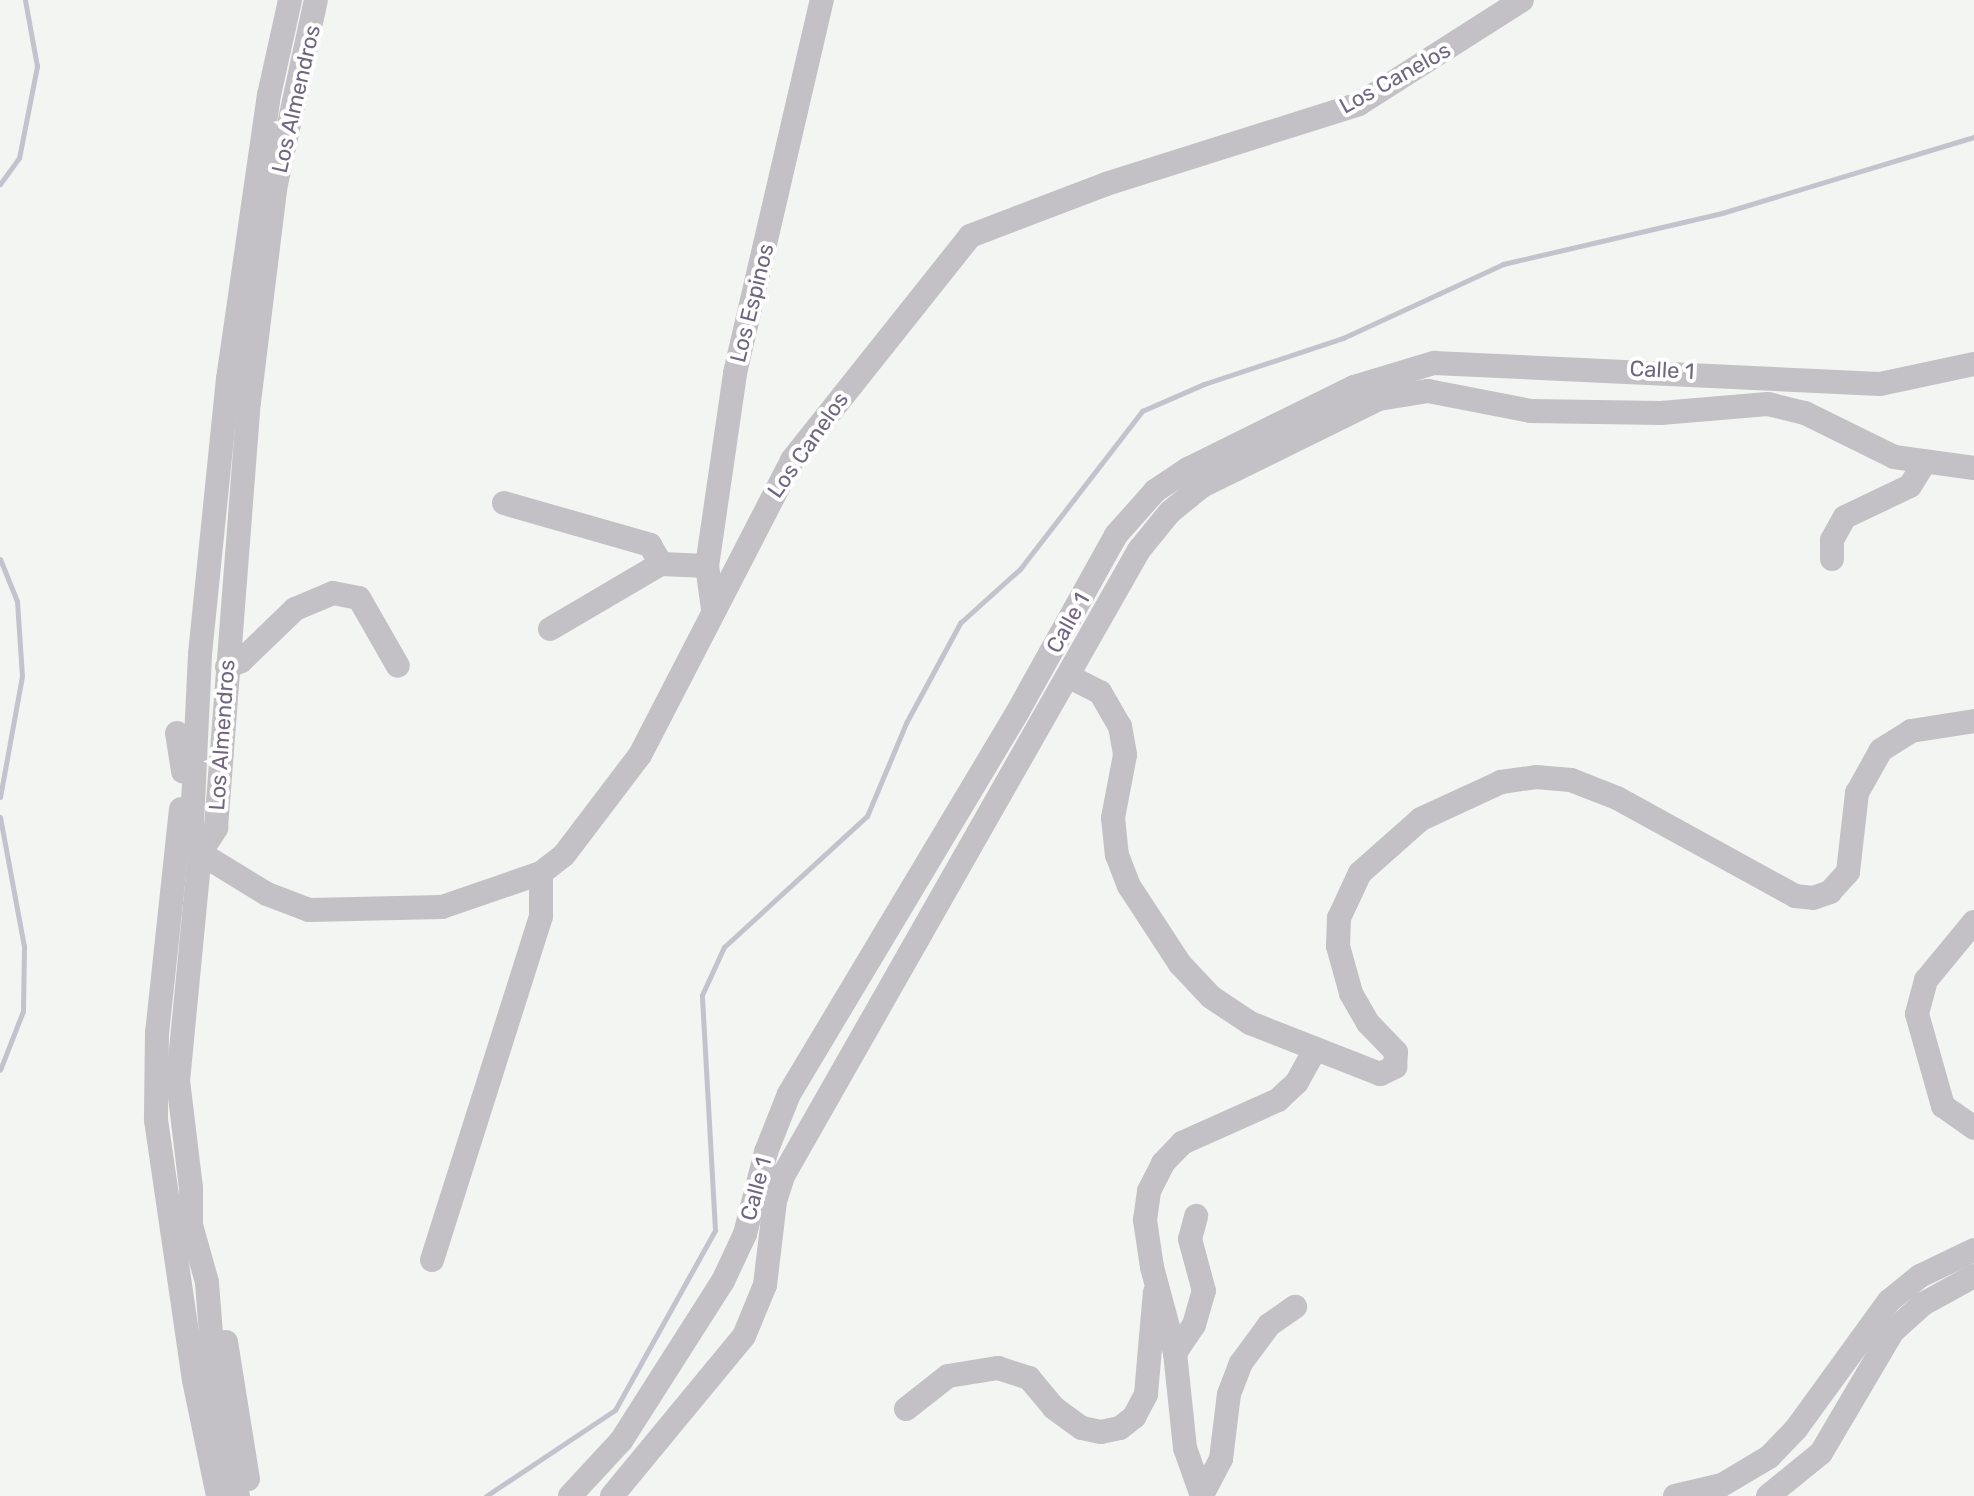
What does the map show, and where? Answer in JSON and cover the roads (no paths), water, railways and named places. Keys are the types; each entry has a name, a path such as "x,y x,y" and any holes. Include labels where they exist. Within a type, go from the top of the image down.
{"street":[{"name":"Los Almendros","path":"200,853 192,824 200,654 228,379 269,95 290,0"},
{"name":"Los Almendros","path":"200,853 216,828 237,532 275,189 316,0"},
{"name":"Los Espinos","path":"713,609 707,566 735,373 822,0"},
{"name":"Los Canelos","path":"200,853 267,894 309,910 442,907 541,873 583,832 640,755 792,460 970,236 1106,184 1359,104 1522,0"},
{"name":"Calle 1","path":"570,1496 621,1441 723,1281 745,1234 766,1152 789,1094 1017,713 1116,535 1155,491 1188,469 1354,387 1434,363 1880,384 1974,364"},
{"path":"612,1496 753,1320 765,1285 775,1201 783,1176 1070,677 1139,550 1186,498 1238,465 1396,394 1443,392 1491,407 1531,411 1661,413 1768,404 1805,413 1874,449 1929,465 1974,468"},
{"path":"1832,559 1832,540 1845,517 1910,486 1929,465"},
{"path":"504,503 650,545 661,564"},
{"path":"212,534 237,532"},
{"path":"550,629 661,564 707,566"},
{"path":"227,667 241,661 295,609 333,593 359,598 398,666"},
{"path":"1070,677 1100,692 1120,726 1125,755 1114,837 1136,898 1180,964 1211,997 1250,1023 1314,1051 1380,1074 1395,1067 1394,1048 1368,1023 1351,993 1338,946 1339,918 1348,892 1375,856 1409,826 1459,799 1519,778 1571,780 1617,798 1795,896 1813,898 1830,892 1848,872 1857,793 1881,750 1911,731 1974,721"},
{"path":"177,733 183,761 180,826 157,1032 156,1120 194,1380 218,1496"},
{"path":"200,853 178,1081 191,1188 191,1225 207,1282 217,1410 238,1496"},
{"path":"432,1260 541,916 541,873"},
{"path":"1974,922 1926,980 1917,1014 1943,1106 1974,1128"},
{"path":"1202,1496 1185,1448 1175,1353 1156,1285 1145,1220 1149,1191 1163,1163 1193,1135 1278,1100 1297,1082 1314,1051"},
{"path":"191,1188 208,1230 251,1496"},
{"path":"1175,1353 1190,1333 1204,1291 1190,1239 1196,1216"},
{"path":"1675,1496 1722,1485 1769,1457 1796,1429 1889,1301 1929,1271 1974,1250"},
{"path":"1768,1496 1804,1485 1893,1331 1923,1304 1974,1276"},
{"path":"906,1409 948,1376 998,1368 1029,1378 1054,1408 1082,1428 1101,1432 1120,1428 1134,1417 1146,1394 1156,1285"},
{"path":"1202,1496 1221,1459 1229,1394 1241,1363 1258,1337 1295,1307"}],"waterway":[{"path":"0,184 19,158 37,66 25,0"},
{"path":"486,1496 615,1410 715,1230 702,995 724,947 867,816 906,723 960,623 1020,569 1142,411 1204,384 1343,338 1503,264 1722,213 1974,137"},
{"path":"0,559 17,601 22,676 0,797"},
{"path":"0,817 24,946 23,1011 0,1070"}]}
